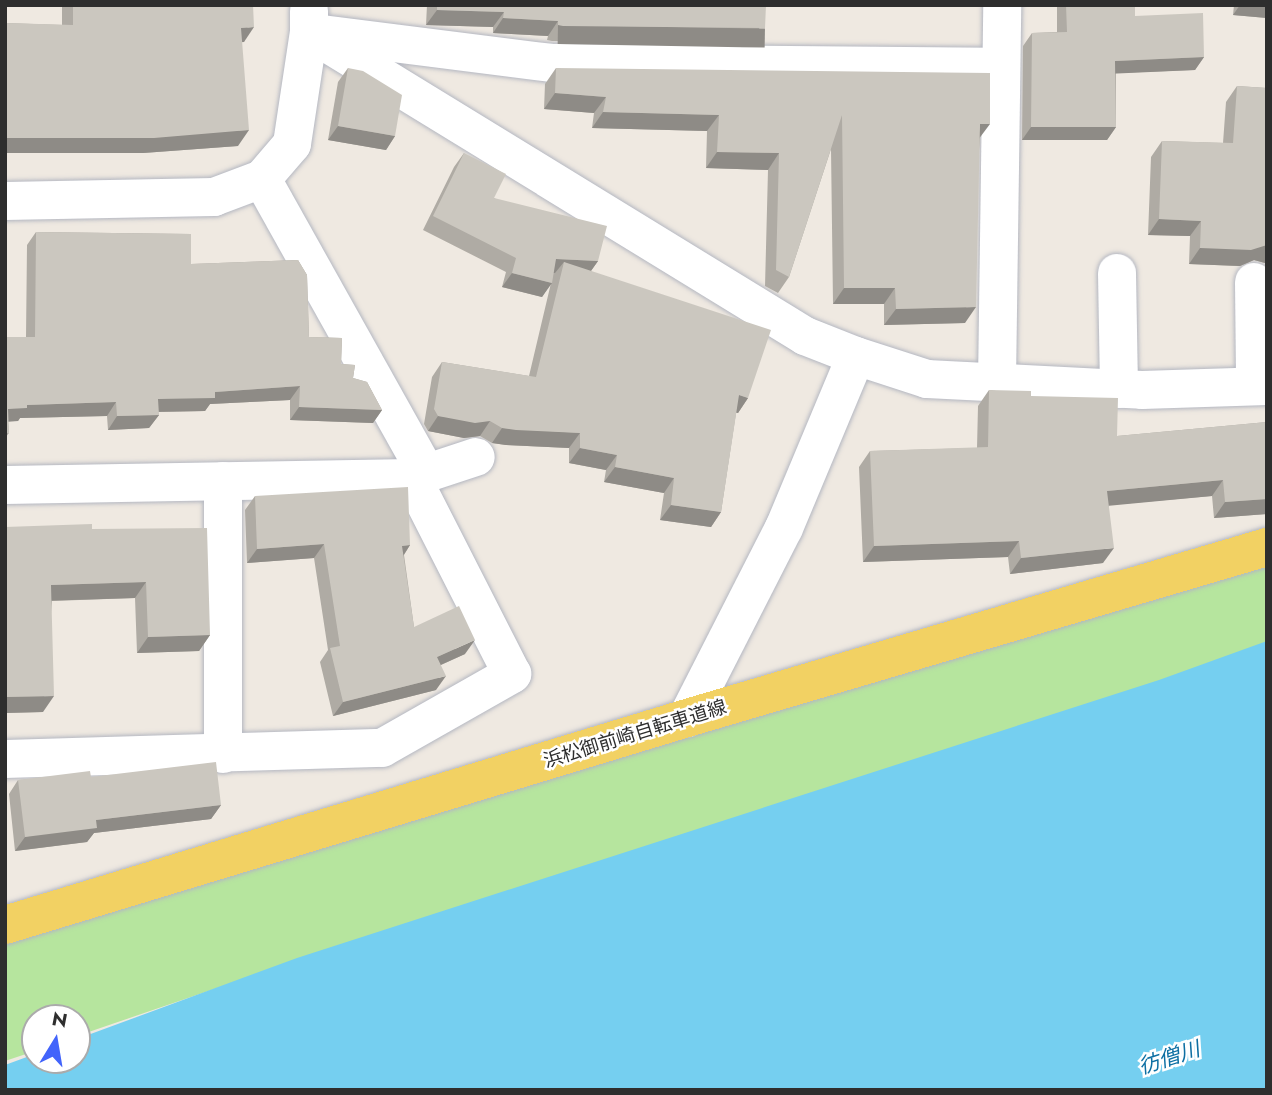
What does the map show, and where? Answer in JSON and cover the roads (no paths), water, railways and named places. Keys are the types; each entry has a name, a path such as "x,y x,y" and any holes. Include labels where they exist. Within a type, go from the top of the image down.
{"main road":[{"name":"浜松御前崎自転車道線","path":"5,925 687,718 1267,547"}],"street":[{"path":"998,383 1002,5"},
{"path":"309,19 551,62 1001,67"},
{"path":"5,201 214,197 262,179 292,144 309,19"},
{"path":"309,19 805,336 927,379 1119,389 1261,386 1254,282"},
{"path":"5,759 383,748 512,674 419,476 262,179"},
{"path":"1116,273 1119,389"},
{"path":"687,718 784,528 856,356"},
{"path":"5,485 419,476 476,457"},
{"path":"223,481 223,754"}],"water":[{"name":"彷僧川","path":"1267,641 1267,1090 5,1090 5,1065 21,1059 21,1074 91,1074 91,1034 297,958 1159,680"}]}
